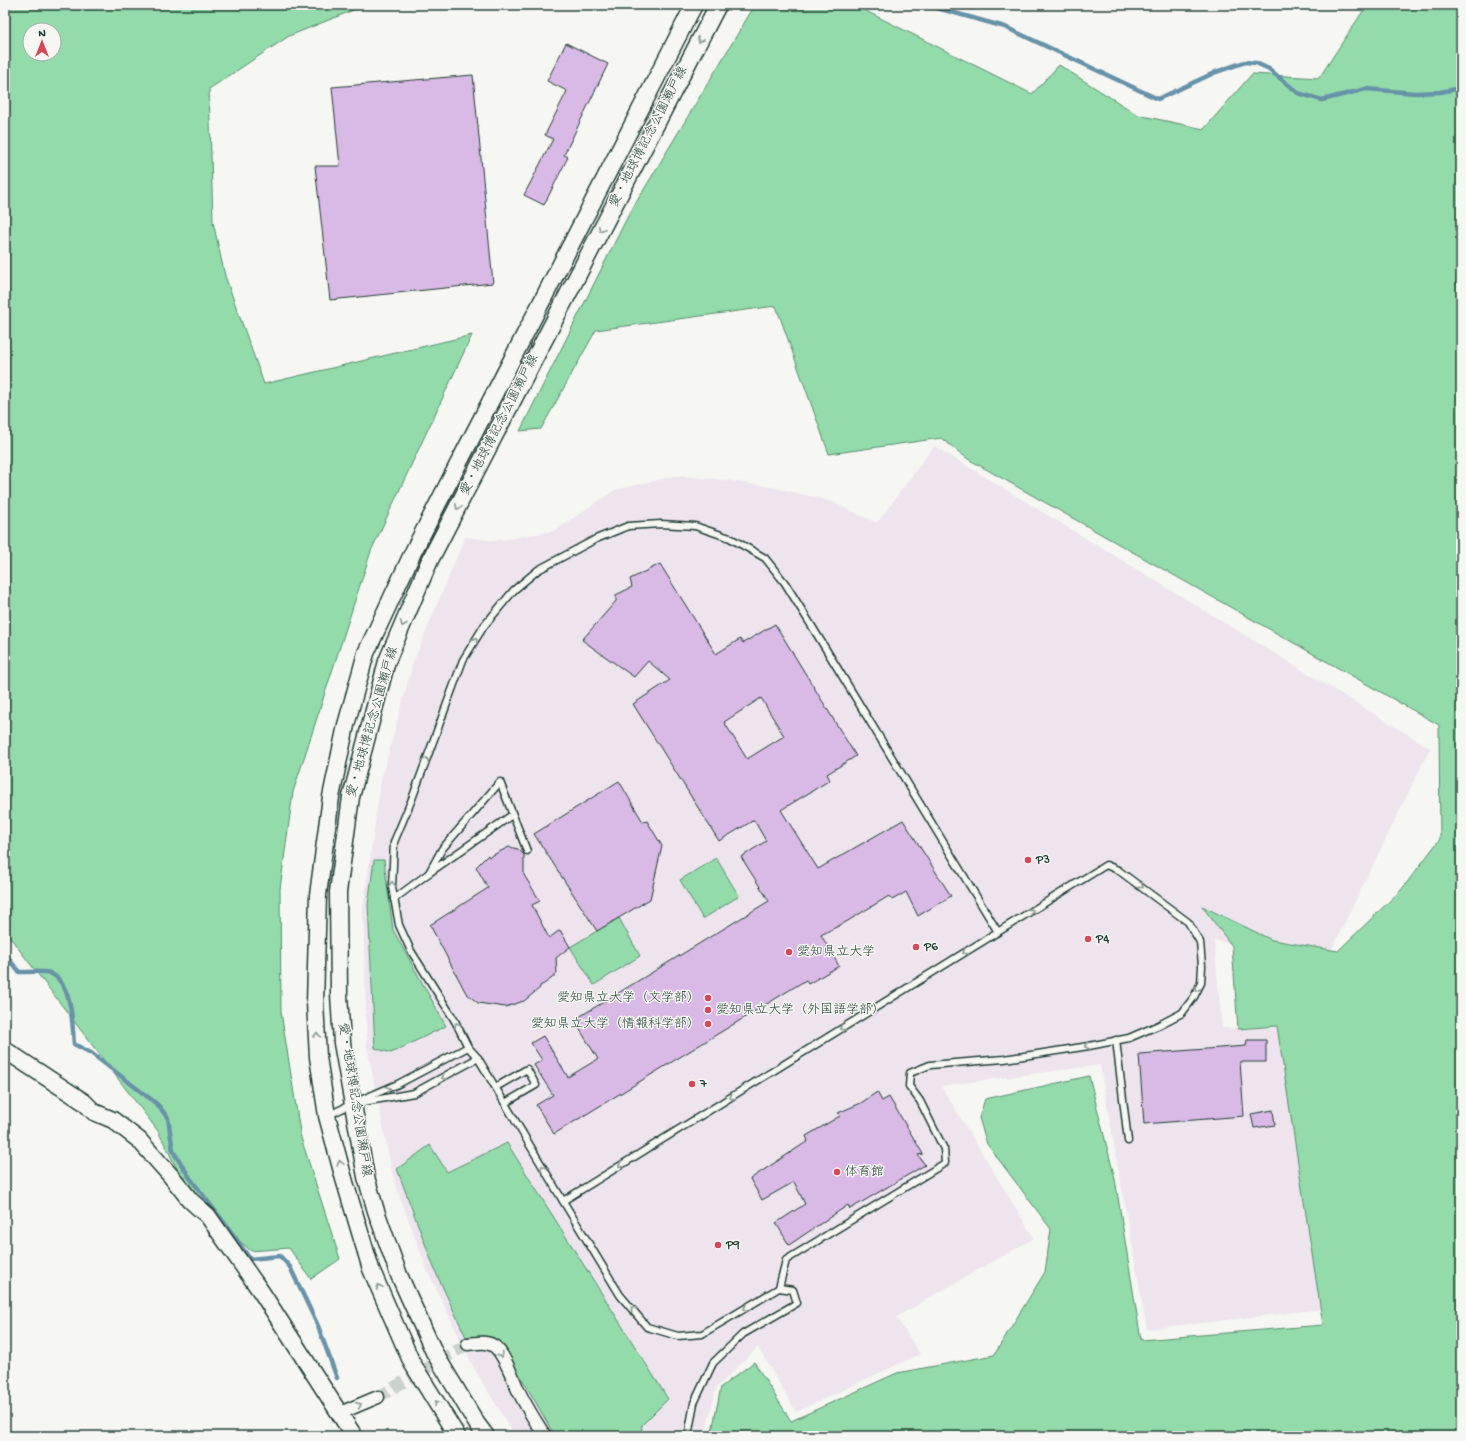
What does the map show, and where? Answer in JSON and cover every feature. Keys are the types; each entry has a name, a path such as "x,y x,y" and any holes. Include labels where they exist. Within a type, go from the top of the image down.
{"main road":[{"name":"愛・地球博記念公園瀬戸線","path":"457,1436 412,1363 371,1269 327,1116 318,1057 315,1003 318,895 331,797 346,725 366,653 417,543 694,5"},
{"name":"愛・地球博記念公園瀬戸線","path":"486,1436 477,1424 434,1352 399,1275 366,1177 342,1042 339,994 338,892 351,797 387,661 430,560 718,5"},
{"path":"5,1050 84,1102 94,1112 113,1120 139,1140 190,1200 208,1216 262,1293 354,1436"}],"street":[{"path":"468,1344 484,1342 496,1347 506,1362 532,1417 545,1436"},
{"path":"340,1413 378,1397"}],"lane":[{"path":"688,1436 694,1403 713,1363 743,1334 798,1302 793,1290 779,1288 702,1334 678,1336 647,1327 620,1295 562,1201 496,1087 478,1058 468,1047 455,1020 411,951 399,925 392,887 394,842 412,799 463,660 484,626 514,590 538,570 596,539 628,526 660,524 695,526 730,538 765,558 785,583 998,932"},
{"path":"429,873 442,849 500,782 527,851"},
{"path":"394,899 512,815"},
{"path":"562,1201 1106,865 1123,873 1188,922 1200,942 1202,966 1200,982 1194,997 1182,1012 1159,1025 1129,1038 1004,1059 930,1065 910,1073 909,1086 920,1101 944,1149 945,1163 786,1260 779,1288"},
{"path":"1116,1040 1128,1141"},
{"path":"327,1116 398,1084 468,1047"},
{"path":"352,1104 414,1093 478,1058"},
{"path":"496,1087 527,1069 536,1085 505,1103"}],"shaded area":[{"name":"愛知県立大学","path":"934,446 1430,748 1324,965 1214,940 1222,1028 1288,1028 1331,1308 1147,1329 1100,1065 941,1086 1034,1238 896,1317 920,1354 796,1412 758,1347 716,1388 705,1436 515,1436 474,1368 428,1272 394,1181 367,1047 363,908 381,781 413,663 465,537 495,541 554,531 615,490 675,476 726,480 776,488 830,501 877,523"}],"green space":[{"path":"5,5 366,5 289,36 209,89 213,222 225,276 264,384 472,335 371,551 293,792 280,889 281,1012 301,1138 340,1259 311,1279 289,1248 251,1251 193,1201 158,1131 5,931"},
{"path":"755,5 854,5 1032,94 1059,65 1138,115 1204,129 1252,74 1319,78 1367,5 1461,5 1461,261 1456,285 1461,291 1461,1436 711,1436 721,1387 754,1362 791,1421 897,1373 994,1355 1045,1272 1051,1229 987,1144 979,1118 985,1099 1089,1076 1115,1179 1141,1340 1323,1325 1277,1026 1238,1029 1232,946 1202,906 1272,940 1338,951 1402,889 1440,839 1439,725 968,459 941,438 829,454 776,306 596,330 541,429 520,431 628,216"},
{"path":"716,858 739,896 703,919 680,880"},
{"path":"374,860 384,860 393,930 446,1026 391,1053 375,1048 368,905"},
{"path":"619,918 640,956 594,985 570,947"},
{"path":"507,1143 668,1399 642,1425 641,1436 555,1436 505,1349 492,1338 478,1336 466,1337 436,1273 397,1169 430,1145 447,1172"}],"building":[{"path":"566,43 608,64 564,155 568,157 544,205 524,195 553,139 545,135 567,91 547,81"},
{"path":"473,75 493,283 330,300 315,166 340,166 332,87"},
{"path":"660,564 716,654 740,639 743,643 775,624 856,756 827,774 830,780 781,810 818,869 903,820 951,896 918,916 906,892 892,900 889,896 821,935 839,966 808,984 806,980 554,1134 536,1105 553,1095 534,1065 542,1060 531,1043 543,1036 568,1077 598,1059 574,1020 769,901 741,857 766,841 754,820 719,841 633,704 670,680 648,661 634,677 582,640 616,601 616,595 632,587 630,579","holes":["761,698 784,736 747,759 724,722"]},
{"path":"619,781 643,822 647,821 662,846 650,899 597,931 534,834"},
{"path":"509,847 518,849 524,855 524,875 540,901 532,905 549,938 560,930 570,947 556,958 557,974 540,986 540,988 524,1001 505,1007 478,1003 466,993 430,925 488,888 476,867 488,855 489,857"},
{"path":"1247,1040 1266,1040 1266,1062 1240,1062 1244,1116 1144,1124 1139,1054 1246,1046"},
{"name":"体育館","path":"877,1092 882,1101 889,1097 923,1154 918,1155 925,1165 850,1209 848,1205 789,1245 776,1223 805,1204 794,1182 762,1200 750,1179 808,1141 806,1136 840,1116 838,1113 861,1103"},
{"path":"1273,1110 1275,1125 1254,1128 1251,1114"}],"waterway":[{"path":"931,5 1005,27 1158,99 1216,72 1245,62 1256,63 1269,69 1298,93 1322,100 1366,89 1415,93 1440,92 1461,88"},
{"path":"5,954 19,972 47,972 58,978 63,986 70,1005 74,1044 91,1053 157,1104 168,1118 173,1151 190,1178 250,1259 280,1256 290,1267 318,1326 337,1378"}],"tunnel":[{"path":"378,1397 468,1344"}],"place":[{"name":"P3","path":"1028,860"},
{"name":"P4","path":"1088,939"},
{"name":"P6","path":"916,947"},
{"name":"愛知県立大学","path":"789,952"},
{"name":"愛知県立大学（文学部）","path":"708,998"},
{"name":"愛知県立大学（外国語学部）","path":"708,1010"},
{"name":"愛知県立大学（情報科学部）","path":"708,1024"},
{"name":"7","path":"692,1084"},
{"name":"体育館","path":"837,1172"},
{"name":"P9","path":"718,1245"}]}
